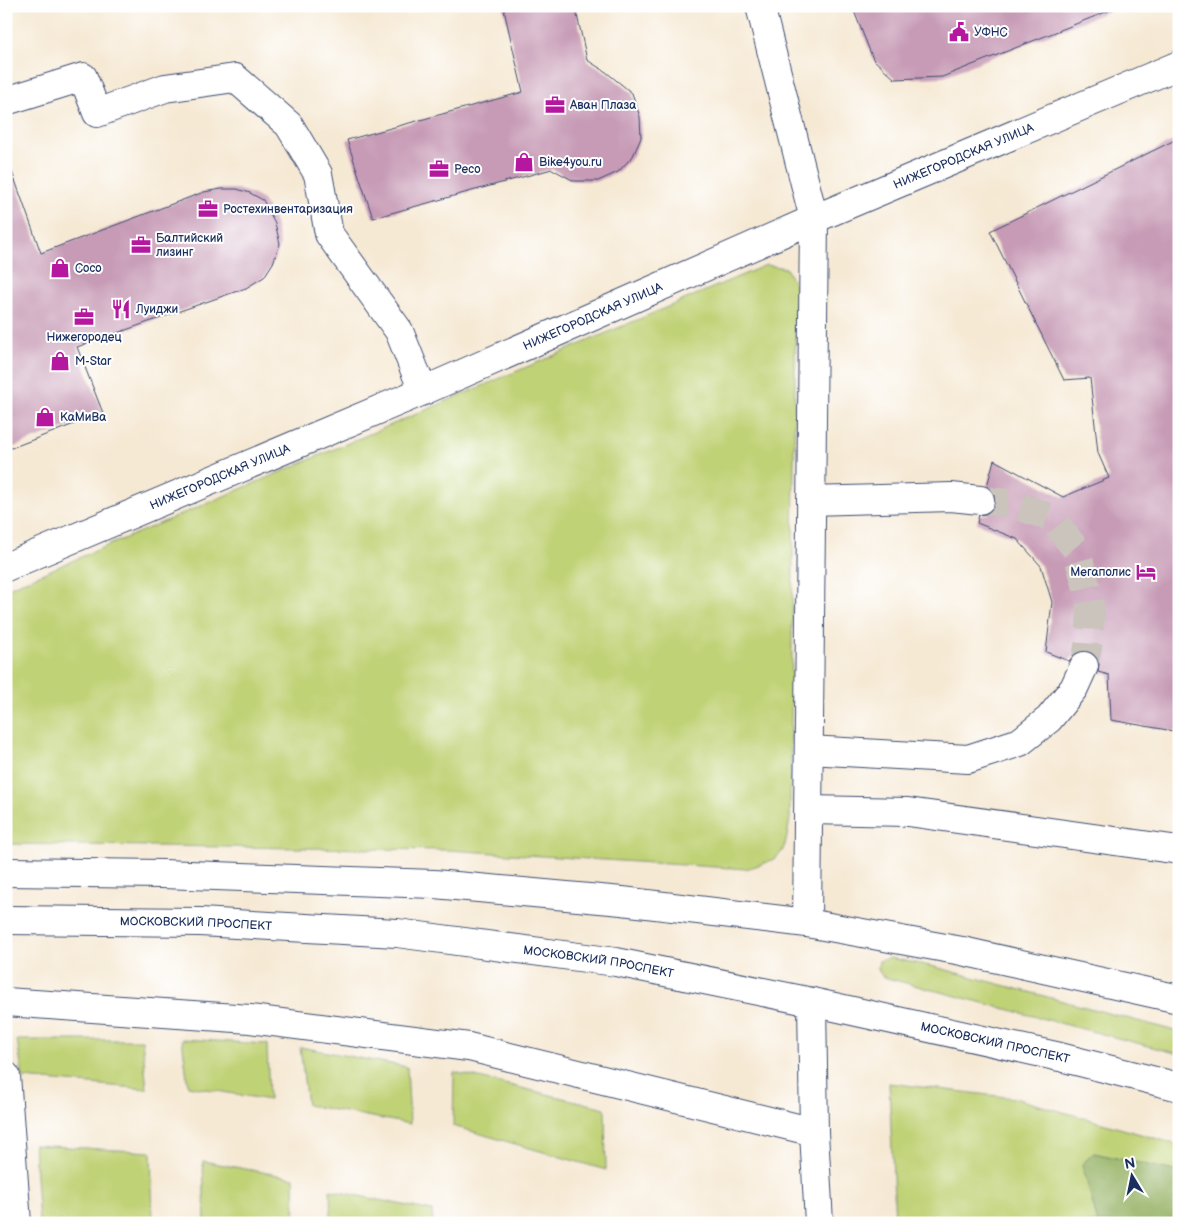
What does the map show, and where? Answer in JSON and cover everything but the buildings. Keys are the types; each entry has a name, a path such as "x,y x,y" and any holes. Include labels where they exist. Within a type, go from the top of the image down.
{"main road":[{"path":"760,6 814,219 807,923"},
{"name":"НИЖЕГОРОДСКАЯ УЛИЦА","path":"8,562 423,391 814,219 1179,65"},
{"path":"6,101 83,77 97,113 166,88 235,78 289,126 318,174 329,234 399,331 423,391"},
{"path":"811,501 952,497 980,500"},
{"path":"809,750 968,759 1020,742 1049,719 1074,688 1084,666"},
{"path":"809,810 908,812 1179,850"},
{"path":"6,872 163,874 434,884 622,901 807,923 962,951 1179,999"},
{"name":"МОСКОВСКИЙ ПРОСПЕКТ","path":"6,920 200,922 397,933 616,962 1060,1056 1179,1087"},
{"path":"6,1002 250,1019 469,1047 814,1132"},
{"path":"812,1002 814,1132 818,1223"},
{"path":"6,1076 17,1223"}],"green space":[{"path":"766,265 786,268 796,287 790,818 783,849 775,858 746,869 448,850 6,844 6,589"},
{"path":"890,958 935,967 1179,1032 1179,1054 883,977 878,970 879,961"},
{"path":"182,1039 267,1044 269,1100 188,1086"},
{"path":"17,1040 142,1040 147,1089 23,1078"},
{"path":"300,1047 407,1067 410,1124 307,1105"},
{"path":"454,1072 605,1108 606,1170 453,1126"},
{"path":"889,1083 1014,1098 1179,1145 1179,1172 1094,1153 1082,1164 1098,1223 895,1223"},
{"path":"34,1145 151,1152 153,1223 39,1223"},
{"path":"1094,1153 1179,1172 1179,1223 1098,1223 1082,1164"},
{"path":"203,1161 294,1178 295,1223 205,1223"},
{"path":"330,1190 432,1211 433,1223 331,1223"}],"tunnel":[{"path":"980,500 1009,503 1050,517 1076,549 1087,588 1091,612 1088,647 1084,666"}],"place":[{"name":"УФНС","path":"959,32"},
{"name":"Аван Плаза","path":"555,105"},
{"name":"Bike4you.ru","path":"524,162"},
{"name":"Ресо","path":"439,169"},
{"name":"Ростехинвентаризация","path":"208,209"},
{"name":"Балтийский лизинг","path":"141,245"},
{"name":"Сосо","path":"60,268"},
{"name":"Луиджи","path":"121,309"},
{"name":"Нижегородец","path":"84,317"},
{"name":"M-Star","path":"60,361"},
{"name":"КаМиВа","path":"45,417"},
{"name":"Мегаполис","path":"1146,572"}]}
